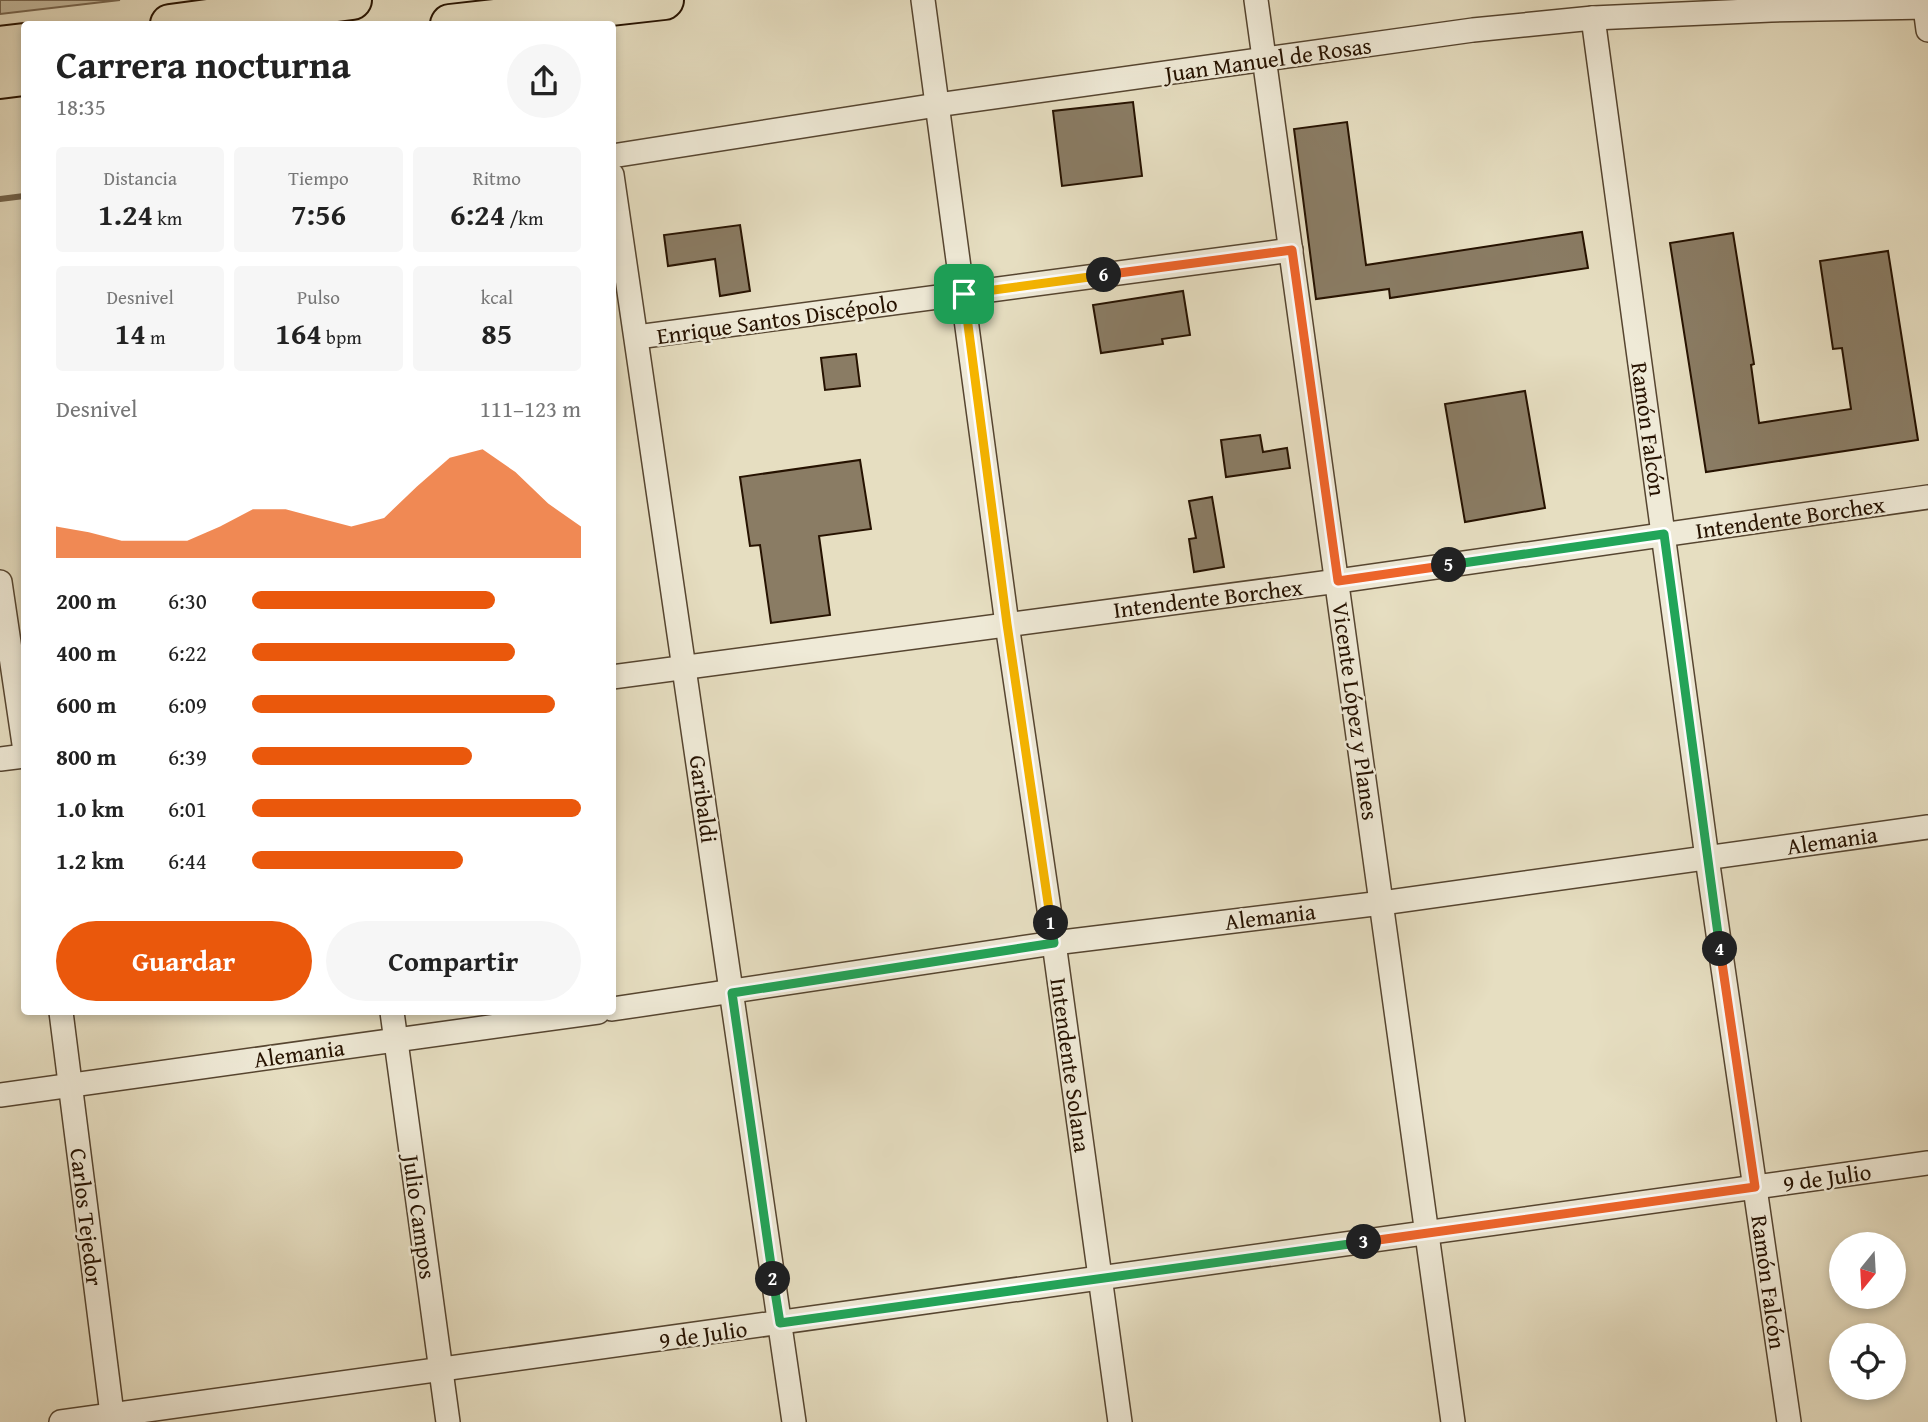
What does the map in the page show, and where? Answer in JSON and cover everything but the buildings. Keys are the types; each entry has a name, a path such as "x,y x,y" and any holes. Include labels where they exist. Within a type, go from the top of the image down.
{"highway":[{"path":"193,21 352,0"},
{"path":"482,21 588,11 664,0"},
{"path":"0,46 21,43"},
{"path":"0,79 21,76"}],"street":[{"name":"Intendente Solana","path":"923,0 1007,624 1120,1422"},
{"name":"Vicente López y Planes","path":"1256,0 1453,1422"},
{"name":"Juan Manuel de Rosas","path":"616,155 937,105 1473,30 1594,18 1925,5"},
{"path":"1925,5 1928,30"},
{"name":"Ramón Falcón","path":"1594,18 1707,858 1789,1422"},
{"name":"Garibaldi","path":"616,201 794,1422"},
{"name":"Enrique Santos Discépolo","path":"637,337 1292,250"},
{"name":"Intendente Borchex","path":"616,677 1338,581 1928,497"},
{"path":"0,582 21,724"},
{"path":"0,759 21,756"},
{"name":"Alemania","path":"616,1008 1054,943 1382,903 1928,827"},
{"name":"Carlos Tejedor","path":"61,1015 112,1418"},
{"name":"Julio Campos","path":"392,1015 448,1422"},
{"name":"Alemania","path":"0,1095 576,1015"},
{"name":"9 de Julio","path":"61,1422 112,1418 1928,1163"}],"shaded area":[{"path":"0,0 120,0 0,14"}],"waterway":[{"path":"0,199 21,196"}],"route":[{"path":"1292,250 1338,581 1664,534 1707,858 1755,1187 780,1323 732,993 1054,943 1007,624 964,294 1292,250"}]}
